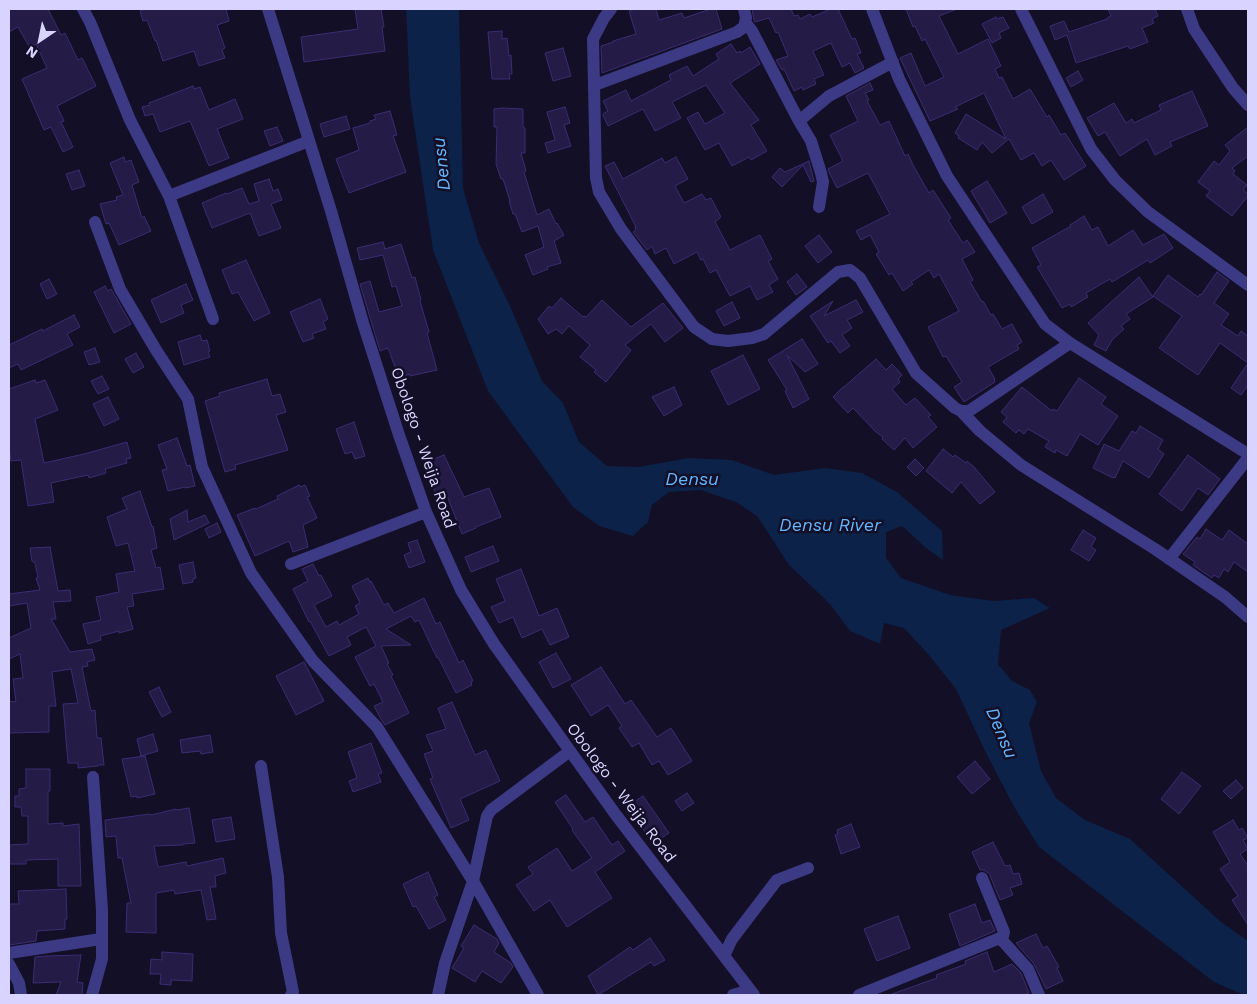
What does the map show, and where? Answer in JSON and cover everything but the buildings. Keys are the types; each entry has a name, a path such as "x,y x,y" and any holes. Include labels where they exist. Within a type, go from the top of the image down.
{"street":[{"path":"83,9 130,120 169,196 213,319"},
{"name":"Obologo - Weija Road","path":"268,9 399,435 426,512 466,598 494,644 616,815 724,956 743,992"},
{"path":"611,9 593,39 596,178 599,192 621,229 694,327 712,339 728,341 752,338 764,334 838,272 850,270 860,278 916,373 954,408 961,411 969,411 1070,343"},
{"path":"595,85 737,32 744,27 746,18 744,9"},
{"path":"872,9 899,79 947,176 1045,324 1070,343 1248,456 1169,559"},
{"path":"1021,9 1091,148 1115,180 1148,212 1248,285"},
{"path":"1188,9 1194,29 1233,88 1248,105"},
{"path":"745,22 752,31 811,141 823,182 819,207"},
{"path":"799,121 829,96 893,62"},
{"path":"169,196 309,140"},
{"path":"95,222 120,289 156,350 188,398 202,467 251,573 314,661 377,727 473,881 538,995"},
{"path":"961,411 980,431 1021,465 1169,559 1225,597 1248,617"},
{"path":"290,564 426,512"},
{"path":"438,995 445,963 473,881 487,816 491,810 570,751"},
{"path":"260,766 278,877 282,933 293,992 291,995"},
{"path":"92,995 102,959 102,910 93,777"},
{"path":"724,956 732,939 777,880 808,868"},
{"path":"860,995 1003,936 1004,932 982,878"},
{"path":"1000,938 1028,969 1039,995"},
{"path":"9,954 101,939"},
{"path":"9,964 19,982 21,995"}],"water":[{"name":"Densu River","path":"406,9 459,9 463,188 479,243 510,306 542,381 563,403 579,442 607,466 638,467 689,458 732,460 774,475 825,468 862,473 897,492 942,531 943,560 926,548 902,526 886,532 886,558 901,578 950,595 993,601 1034,598 1050,608 1001,630 998,664 1012,681 1030,690 1037,702 1029,723 1041,771 1056,798 1085,820 1130,839 1221,922 1248,941 1248,995 1214,982 1039,847 1013,805 956,689 928,654 904,628 884,623 880,644 850,631 830,604 789,565 757,516 736,502 701,490 669,492 652,505 648,522 633,536 599,526 573,507 488,391 433,250 410,97"}],"water label":[{"name":"Densu","path":"442,164"},
{"name":"Densu","path":"692,480"},
{"name":"Densu","path":"1001,733"}]}
